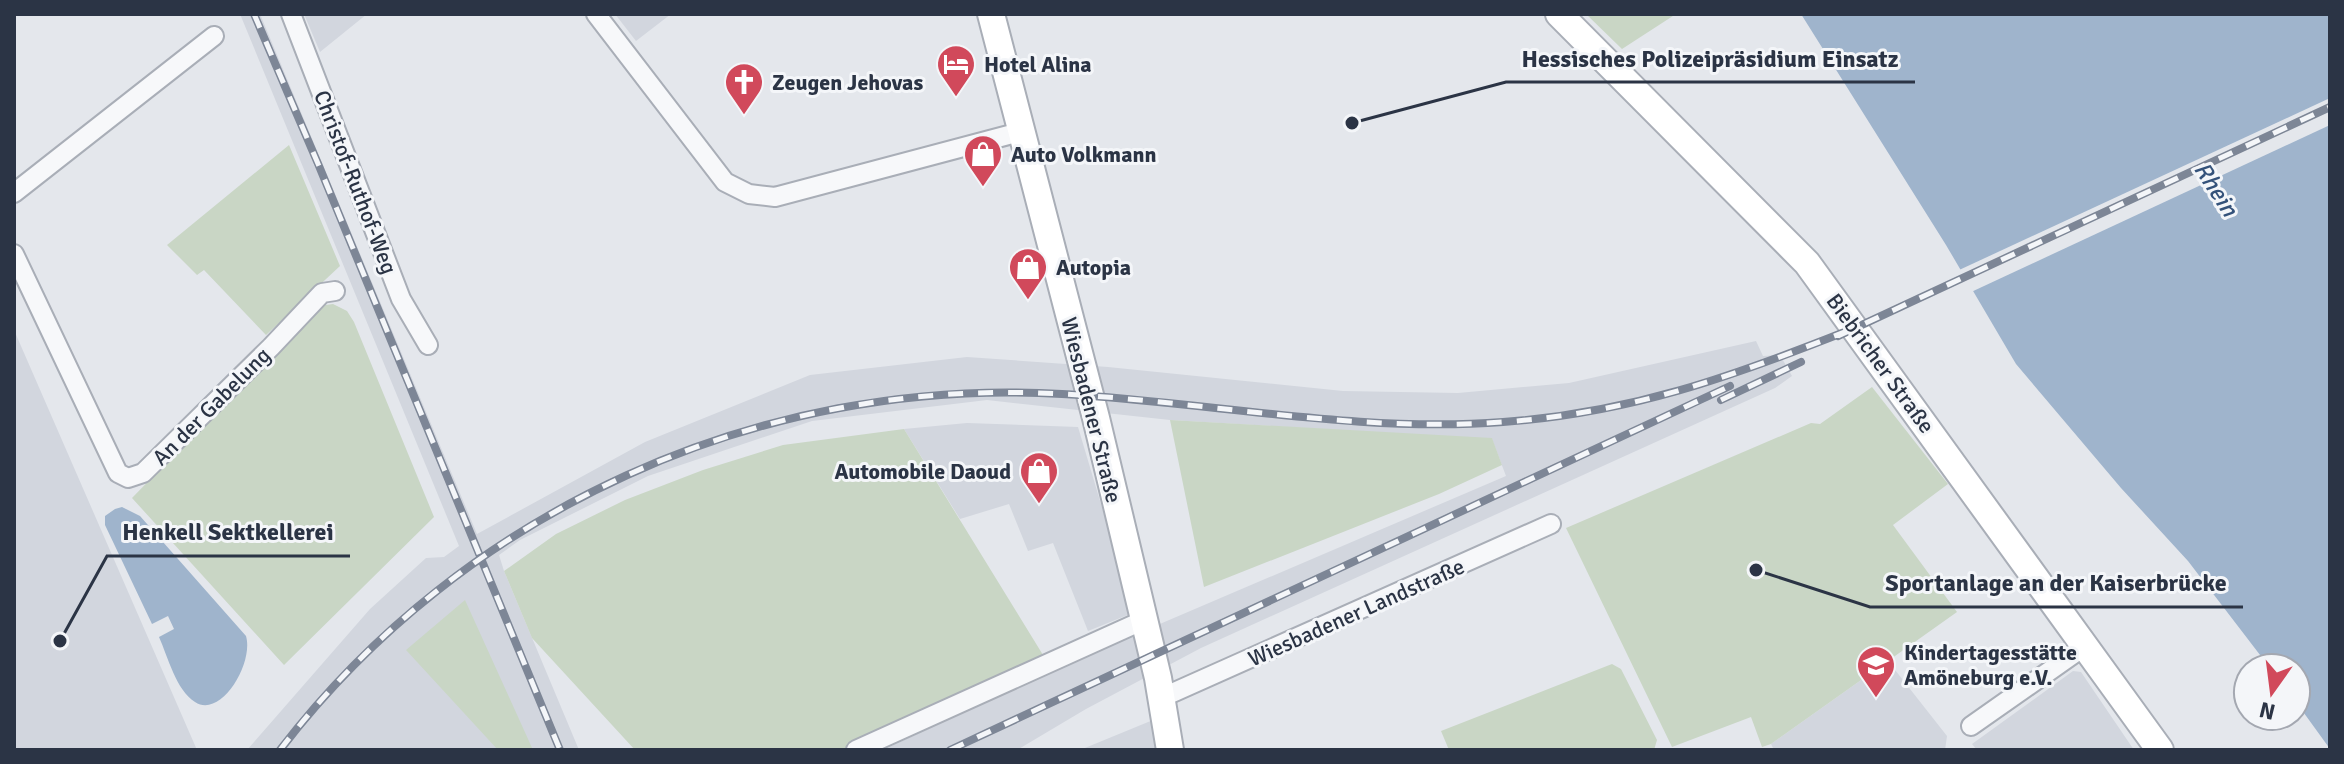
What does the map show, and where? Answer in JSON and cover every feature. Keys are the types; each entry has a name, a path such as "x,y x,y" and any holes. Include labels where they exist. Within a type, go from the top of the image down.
{"street":[{"name":"Christof-Ruthof-Weg","path":"291,14 401,299 428,345"},
{"path":"596,14 725,182 749,194 775,197 1020,132"},
{"name":"Wiesbadener Straße","path":"991,14 1096,418 1160,688"},
{"name":"Biebricher Straße","path":"1559,14 1807,263 2160,750"},
{"path":"14,193 214,36"},
{"name":"An der Gabelung","path":"14,254 118,473 128,478 143,473 322,293 335,291"},
{"name":"Wiesbadener Landstraße","path":"1160,688 1551,524"},
{"path":"856,750 1144,620"},
{"path":"1971,726 2085,646"},
{"path":"1160,688 1170,750"}],"shaded area":[{"path":"240,14 260,14 477,534 645,442 810,375 967,357 1108,367 1343,391 1458,393 1569,383 1756,341 1763,356 1780,355 1792,376 1775,388 1201,648 1086,709 1017,750 883,750 1078,659 1506,476 1492,439 1170,420 987,400 812,421 648,476 520,540 499,555 579,750 247,750 370,609 426,558 444,557 459,546"},
{"path":"304,14 367,14 320,52"},
{"path":"615,14 671,14 636,41"},
{"path":"14,330 197,750 14,750"},
{"path":"967,423 1078,427 1126,588 1130,614 1088,631 1053,543 1028,551 1009,504 960,519 904,429"},
{"name":"Kindertagesstätte Amöneburg e.V.","path":"1888,661 1947,736 1945,750 1774,750 1771,744"},
{"path":"2073,671 2081,672 2134,750 1977,750 1972,744"},
{"path":"1153,720 1157,750 1080,750"}],"green space":[{"path":"1586,14 1676,14 1622,49"},
{"path":"289,145 340,266 266,335 204,270 197,275 167,245"},
{"path":"333,304 347,311 354,322 434,517 284,665 132,498 319,306"},
{"path":"1872,387 1948,484 1893,525 1957,612 1771,744 1762,747 1751,717 1672,747 1566,528 1811,423 1820,424"},
{"path":"1170,420 1492,438 1502,465 1439,494 1204,587"},
{"path":"904,429 1043,655 841,750 635,750 532,638 504,571 556,534 625,500 703,470 783,445"},
{"path":"465,600 533,750 498,750 406,650"},
{"path":"1612,664 1621,669 1657,740 1654,750 1449,750 1441,731"}],"water":[{"name":"Rhein","path":"1801,14 2330,14 2330,749 2312,724 2312,652 2258,652 2188,561 2121,488 2016,364 1946,245"},
{"path":"122,507 140,516 246,636 245,660 240,673 225,696 215,703 205,705 188,697 173,672 159,637 174,629 168,616 152,624 105,525 105,516"}],"pier":[{"path":"2330,98 2330,125 1969,293 1957,271"}],"railway":[{"path":"254,14 560,750"},
{"path":"1838,336 2330,107"},
{"path":"280,750 354,665 437,591 529,527 627,475 730,435 838,408 949,394 1062,394 1392,423 1503,422 1594,410 1679,390 1721,378 1847,331"},
{"path":"1721,400 1801,362"},
{"path":"950,750 1730,386"}],"place":[{"name":"Hotel Alina","path":"956,98"},
{"name":"Zeugen Jehovas","path":"744,116"},
{"name":"Hessisches Polizeipräsidium Einsatz","path":"1352,123"},
{"name":"Auto Volkmann","path":"983,188"},
{"name":"Autopia","path":"1028,301"},
{"name":"Automobile Daoud","path":"1039,505"},
{"name":"Sportanlage an der Kaiserbrücke","path":"1756,570"},
{"name":"Henkell Sektkellerei","path":"60,641"},
{"name":"Kindertagesstätte Amöneburg e.V.","path":"1876,699"}]}
